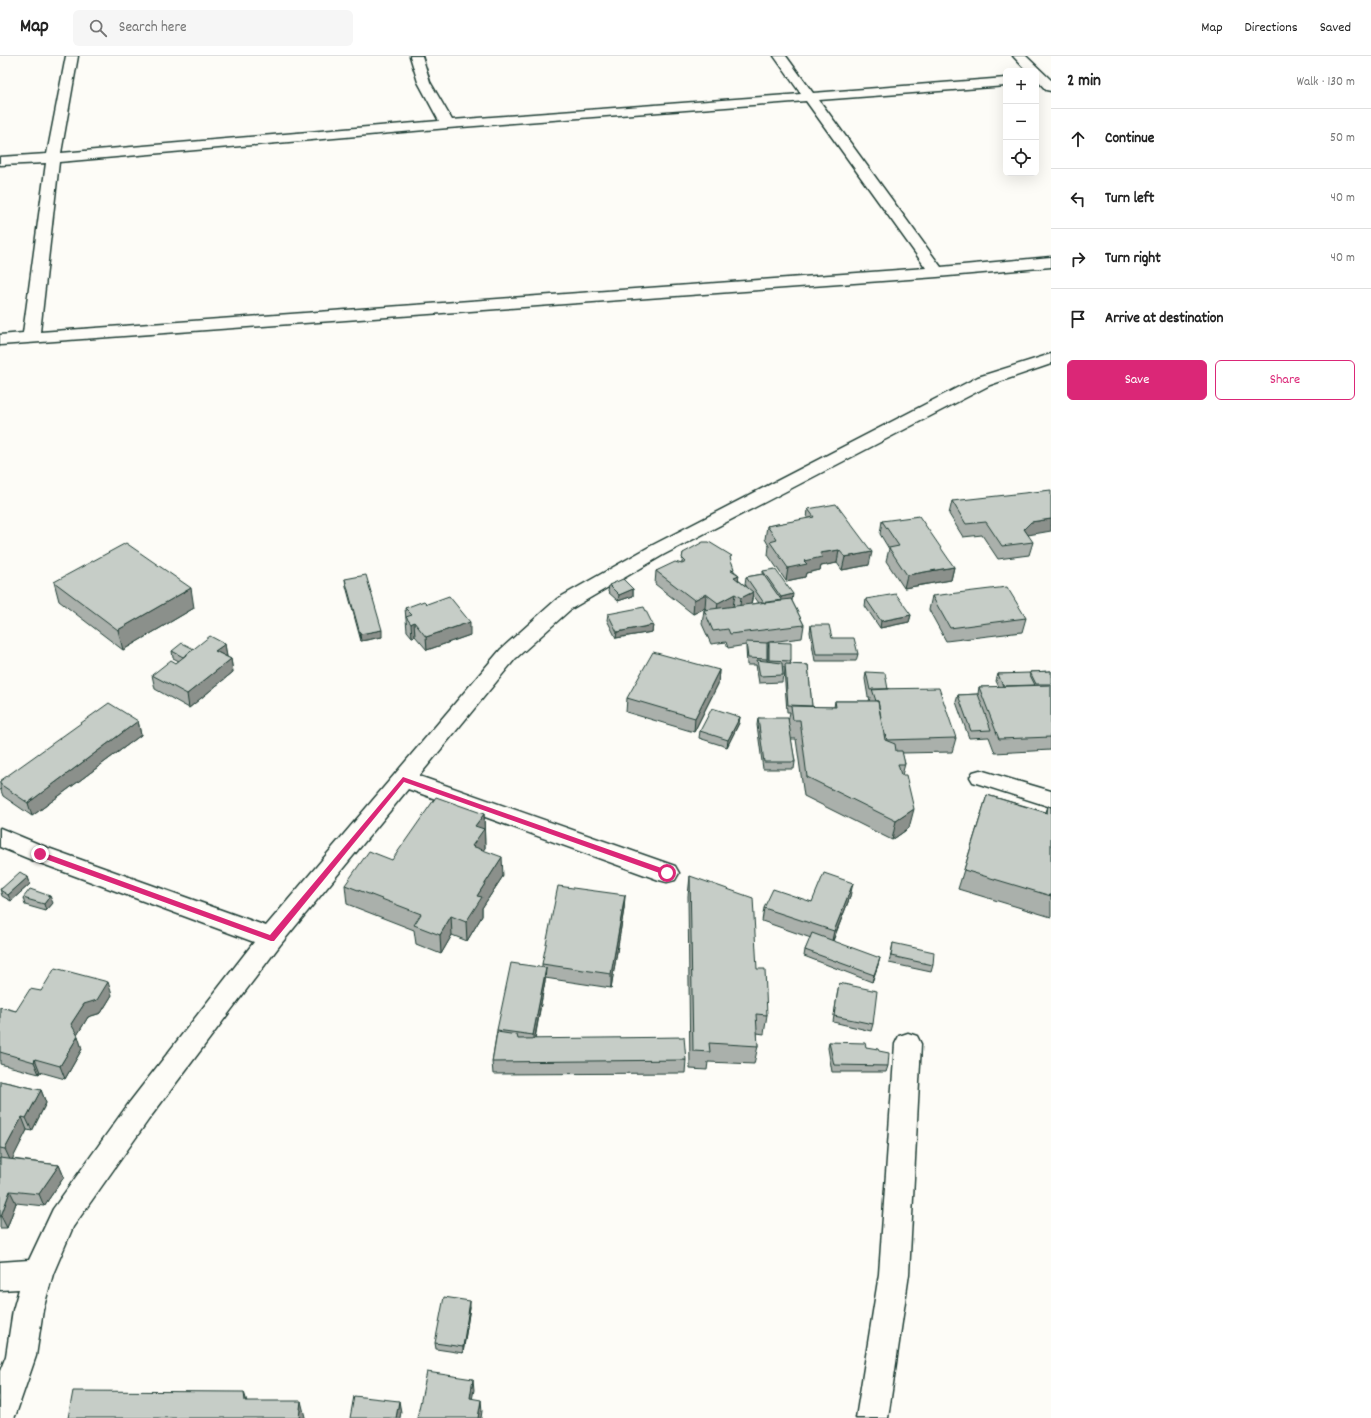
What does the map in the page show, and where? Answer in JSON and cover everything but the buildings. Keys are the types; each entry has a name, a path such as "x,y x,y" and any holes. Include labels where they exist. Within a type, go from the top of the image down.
{"street":[{"path":"32,337 53,158 72,56"},
{"path":"416,56 424,82 448,124"},
{"path":"780,56 937,272"},
{"path":"1019,56 1040,78"},
{"path":"0,161 53,158 448,124 1003,82"},
{"path":"0,340 937,272 1051,262"},
{"path":"0,1414 21,1356 28,1310 38,1273 64,1218 72,1205 139,1111 271,938 508,654 564,604 656,551 984,381 1051,359"},
{"path":"403,779 667,873"},
{"path":"0,836 40,854 271,938"},
{"path":"872,1418 894,1274 908,1044"},
{"path":"0,1276 38,1273"}],"lane":[{"path":"980,777 1051,799"}],"route":[{"path":"40,854 271,938 403,779 667,873"}]}
